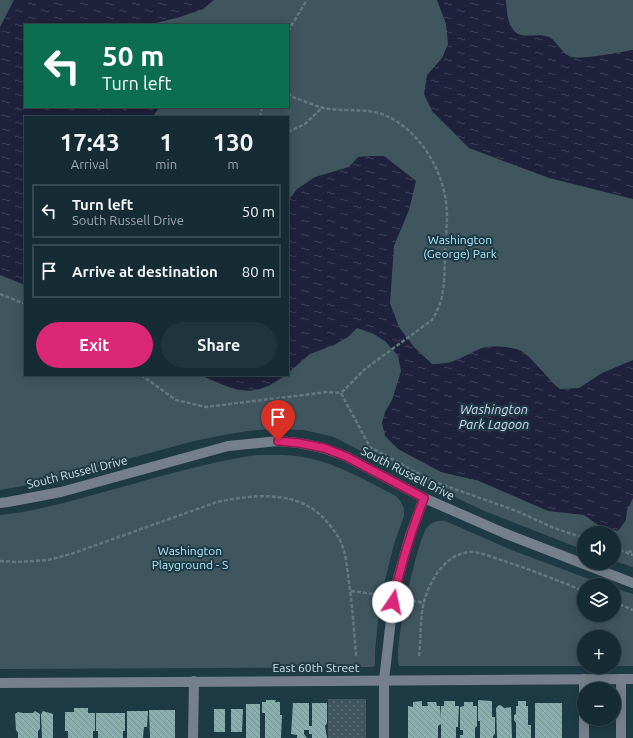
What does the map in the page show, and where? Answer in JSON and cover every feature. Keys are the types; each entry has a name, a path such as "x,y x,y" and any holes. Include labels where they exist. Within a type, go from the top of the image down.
{"street":[{"name":"South Russell Drive","path":"0,503 61,492 228,446 278,441 299,443 324,448 345,456 424,498 504,533 633,583"},
{"path":"384,738 384,680 392,609 398,578 410,536 424,498"},
{"path":"584,678 584,738"},
{"name":"East 60th Street","path":"0,683 584,678 633,679"},
{"path":"621,679 621,738"},
{"path":"193,738 194,681"}],"path":[{"path":"289,29 307,0"},
{"path":"142,376 176,400 206,406 327,392 341,393 365,369 432,320 439,309 443,292 447,213 443,188 432,160 416,136 396,121 376,111 323,108 292,97 289,94"},
{"path":"289,132 305,124 323,108"},
{"path":"0,294 24,304"},
{"path":"341,393 370,447 432,481 514,510 554,528 577,536"},
{"path":"0,561 18,562 48,560 71,554 217,502 256,496 280,497 299,501 314,509 326,520 339,536 344,551 351,591 356,656"},
{"path":"621,550 633,555"},
{"path":"627,552 633,551"},
{"path":"419,656 424,603 432,580 442,566 456,556 468,552 479,553 577,588"},
{"path":"351,591 381,595"},
{"path":"406,599 424,603"},
{"path":"621,605 633,610"}],"green space":[{"name":"Washington (George) Park","path":"0,0 633,0 633,567 621,563 621,526 577,526 577,547 482,510 400,471 334,437 304,430 271,429 248,431 194,441 39,483 0,490"},
{"name":"Washington Playground - S","path":"256,455 295,456 331,464 396,496 401,502 404,509 404,516 394,544 383,588 379,611 375,665 373,667 0,669 0,515 48,507 196,467"},
{"path":"445,521 514,551 586,578 577,578 577,622 621,622 621,590 633,594 633,666 621,666 621,630 577,630 577,666 399,666 399,640 411,576 426,529 433,523"},
{"path":"328,699 366,699 366,738 328,738"}],"water":[{"path":"14,0 214,0 203,9 152,24 24,24 24,108 159,108 153,116 24,116 24,285 0,275 0,27"},
{"path":"437,0 506,0 510,25 516,33 521,35 542,35 549,37 569,56 600,56 633,50 633,199 549,178 469,148 432,111 424,94 427,75 442,58 448,44 446,24"},
{"name":"Washington Park Lagoon","path":"384,156 416,181 409,210 394,246 390,303 399,327 414,347 432,364 448,363 486,347 511,348 523,352 560,389 579,388 602,373 633,360 633,498 627,510 626,520 621,527 598,525 584,515 548,511 479,481 441,472 398,449 385,436 382,423 385,412 392,400 401,371 398,356 386,342 374,334 357,328 348,337 334,345 310,354 289,372 289,200 297,189 315,177 349,167 358,157"},
{"path":"202,376 284,376 263,388 253,390 243,390 223,385"}],"building":[{"path":"266,700 276,700 275,702 280,702 280,715 282,715 281,738 265,738 265,713 262,713 262,702 266,702"},
{"path":"478,700 492,701 492,717 495,717 495,734 493,738 480,738"},
{"path":"422,701 422,706 428,706 427,702 436,702 437,706 440,706 441,719 441,706 444,706 444,701 455,701 455,706 459,706 456,738 441,738 441,724 438,726 438,738 408,738 408,706 413,707 413,702"},
{"path":"518,701 526,701 526,706 528,706 528,725 531,725 531,738 516,738 516,723 514,720 514,715 516,714 516,706 518,706"},
{"path":"464,702 473,702 473,706 477,706 477,726 475,728 475,738 460,738 460,735 463,735 463,730 460,730 460,707 464,706"},
{"path":"293,703 309,703 309,730 304,730 304,734 307,738 297,738 297,735 291,734"},
{"path":"312,703 327,703 327,723 325,726 327,738 312,738 312,734 309,734 309,726 312,726"},
{"path":"535,703 562,703 562,738 535,738"},
{"path":"246,704 260,704 260,738 246,738"},
{"path":"499,705 504,708 511,707 512,738 497,738 496,708"},
{"path":"74,708 88,708 88,713 95,713 95,731 93,731 93,738 68,738 68,731 65,731 65,712 74,712"},
{"path":"214,709 225,709 225,732 214,732"},
{"path":"231,709 243,709 242,732 231,732"},
{"path":"149,710 175,710 175,738 150,738"},
{"path":"35,711 40,714 40,729 38,731 38,738 18,738 15,714 18,712 33,713"},
{"path":"43,711 53,714 53,738 42,738 41,714"},
{"path":"127,711 148,711 147,727 144,727 143,738 127,738"},
{"path":"96,713 125,713 125,731 123,731 123,738 98,738 98,731 96,731"}],"route":[{"path":"278,441 324,448 345,456 424,498 410,536 393,602"}]}
